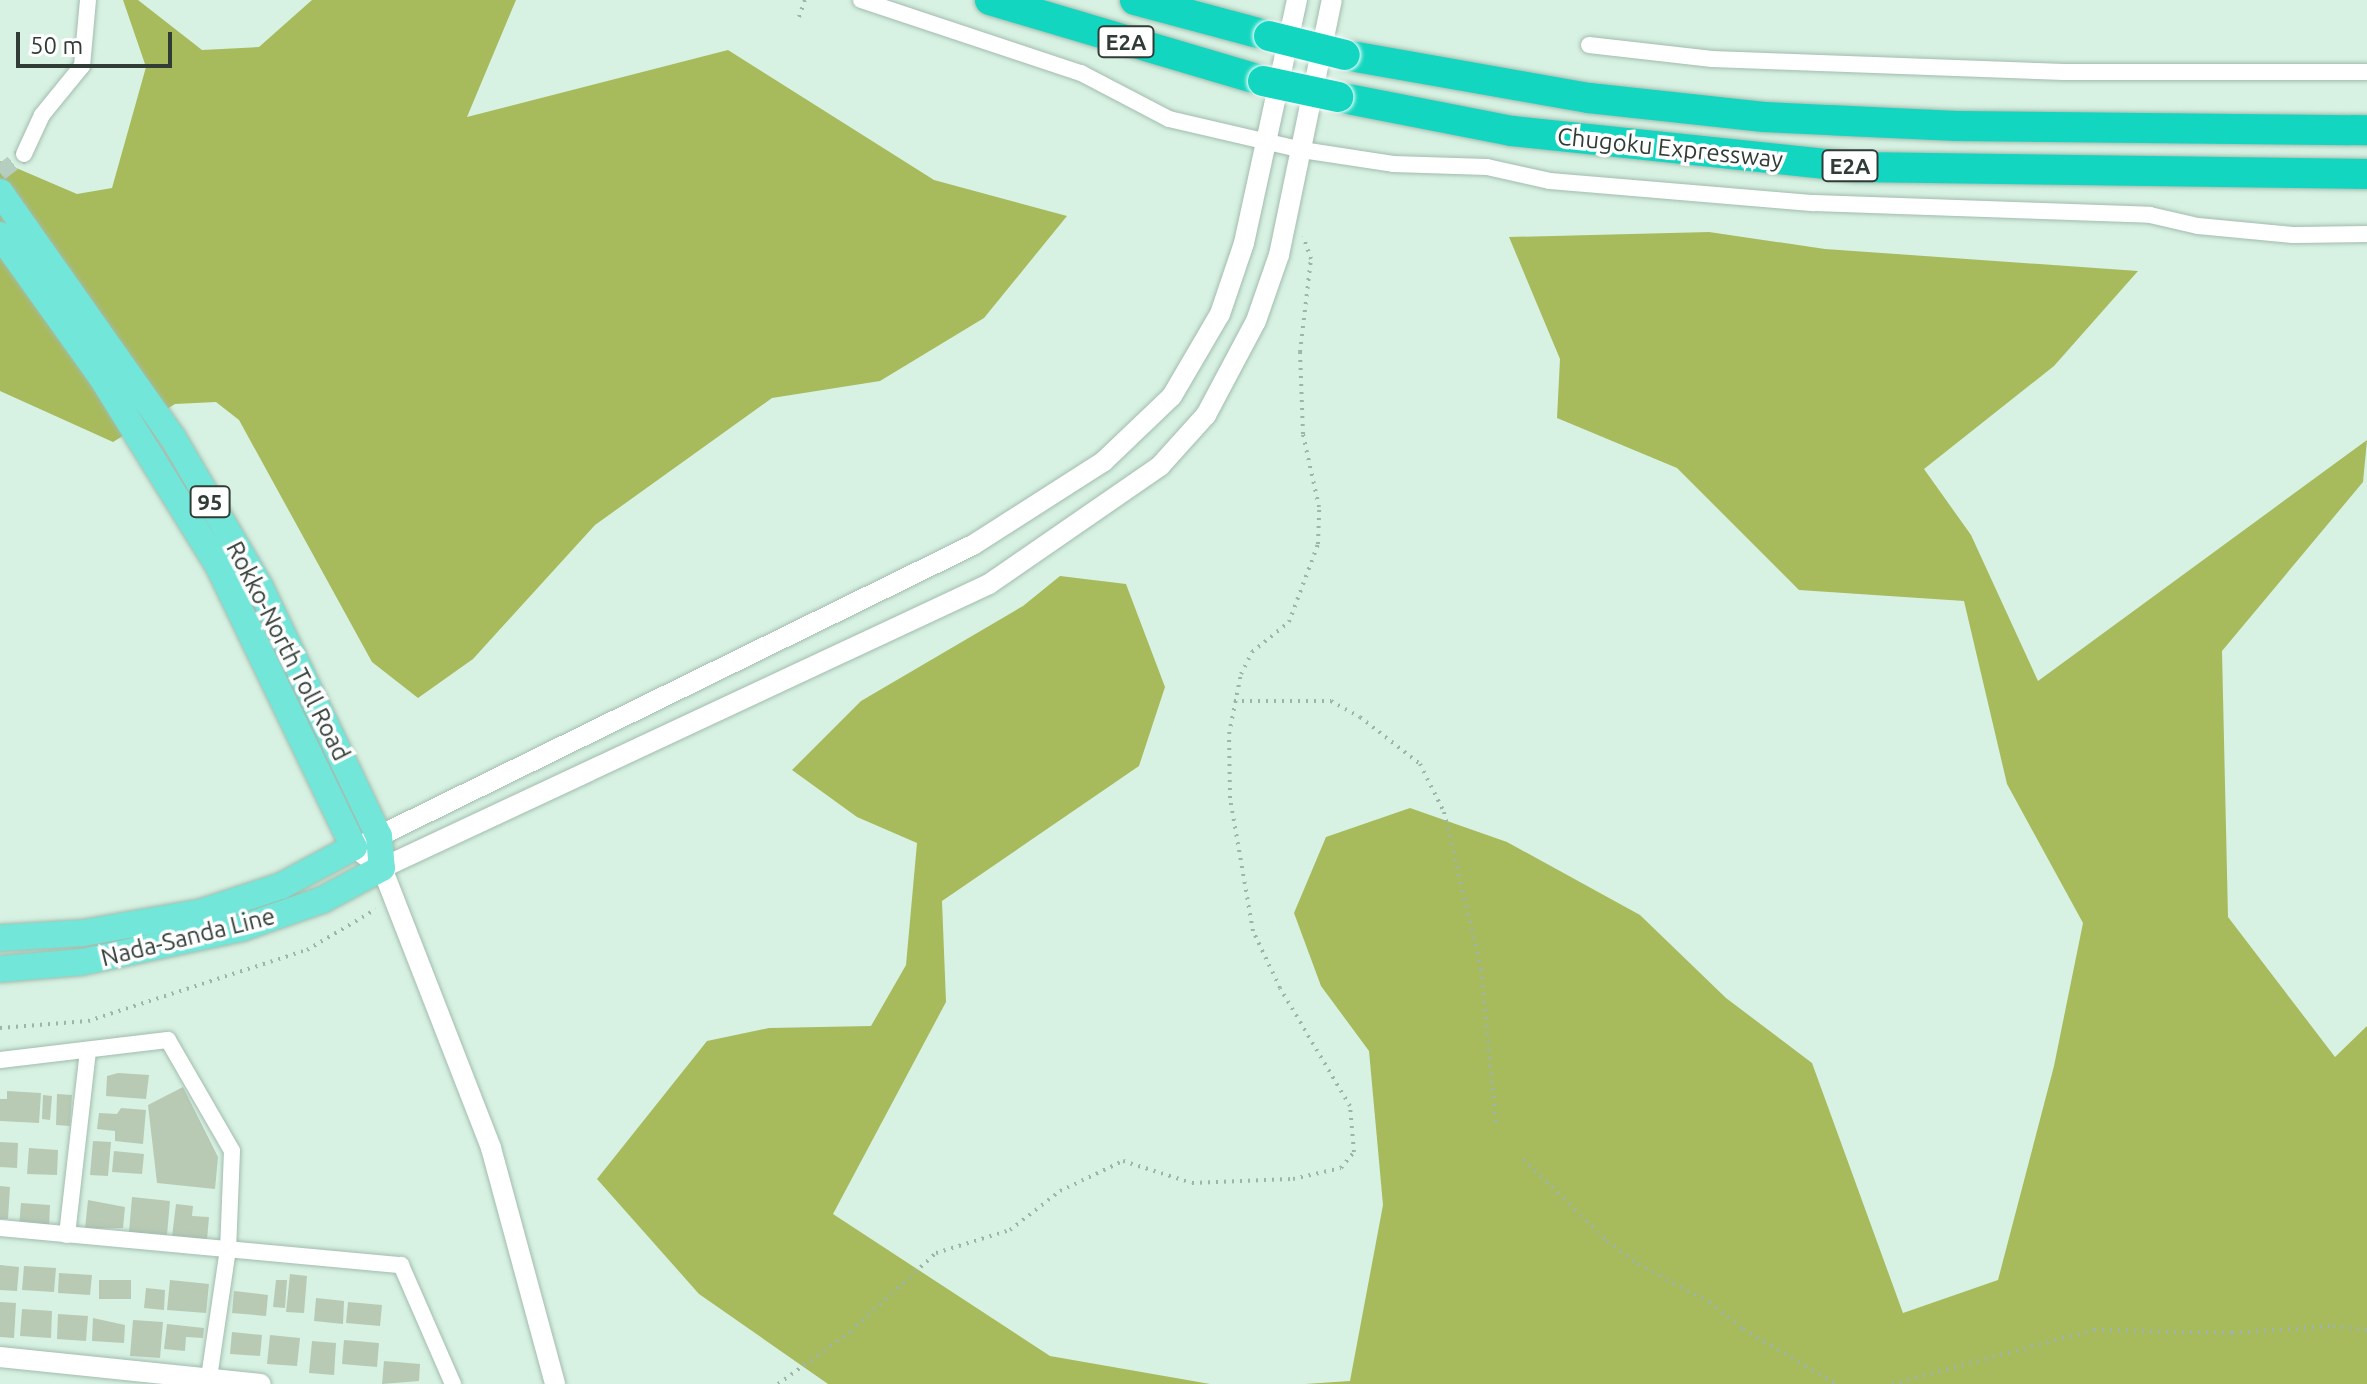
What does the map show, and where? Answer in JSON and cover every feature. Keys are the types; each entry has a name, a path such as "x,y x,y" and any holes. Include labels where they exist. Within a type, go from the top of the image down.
{"highway":[{"name":"Chugoku Expressway","path":"990,0 1263,81 1512,131 1856,167 2367,174"},
{"name":"Chugoku Expressway","path":"1135,0 1345,55 1589,98 1764,117 1972,126 2367,130"}],"main road":[{"name":"Rokko-North Toll Road","path":"0,192 173,438 300,664 379,836"},
{"name":"Rokko-North Toll Road","path":"0,235 102,378 218,565 354,847"},
{"name":"95","path":"379,836 382,868"},
{"name":"Nada-Sanda Line","path":"0,938 83,933 202,912 281,886 354,847"},
{"name":"Nada-Sanda Line","path":"0,969 82,962 242,928 322,900 382,868"}],"street":[{"path":"24,154 42,115 82,66 88,0"},
{"path":"861,0 1081,73 1169,119 1302,150 1393,164 1487,167 1550,181 1768,199 2150,215 2198,226 2293,235 2367,234"},
{"path":"555,1384 491,1148 452,1039 382,868 354,847 973,545 1103,462 1172,396 1220,314 1244,243 1269,141 1297,0"},
{"path":"382,868 989,584 1103,510 1160,466 1206,415 1256,321 1291,201 1332,0"},
{"path":"1589,45 1712,59 2033,71 2367,72"},
{"path":"0,1060 168,1040 232,1151 228,1249 208,1382"},
{"path":"67,1235 88,1051"},
{"path":"0,1228 401,1265 453,1384"},
{"path":"0,1357 208,1382 261,1384"}],"path":[{"path":"799,17 805,0"},
{"path":"778,1384 850,1332 936,1253 1010,1230 1060,1191 1123,1161 1192,1183 1293,1179 1341,1168 1354,1152 1350,1106 1280,988 1253,931 1230,798 1234,701 1252,652 1289,622 1318,544 1319,507 1303,434 1300,352 1311,259 1291,201"},
{"path":"1234,701 1331,701 1360,717 1420,764 1444,812 1481,969 1496,1124"},
{"path":"0,1028 102,1016 307,950 364,913 394,903"},
{"path":"1523,1159 1607,1241 1638,1264 1709,1302 1743,1329 1836,1384"},
{"path":"1892,1384 2094,1330 2232,1333 2333,1326 2367,1330"}],"green space":[{"path":"123,0 138,0 202,50 259,47 312,0 516,0 467,117 728,50 934,180 1067,216 984,318 880,381 772,398 595,525 473,659 418,698 372,662 239,420 216,402 175,404 113,442 0,391 0,161 77,194 112,188 146,67"},
{"path":"1709,232 1825,249 2138,271 2054,366 1924,469 1971,535 2038,681 2367,440 2363,482 2222,651 2228,917 2335,1057 2367,1026 2367,1384 1305,1384 1350,1381 1383,1205 1369,1051 1321,986 1294,913 1326,837 1410,808 1507,842 1640,915 1726,998 1812,1063 1903,1313 1998,1280 2054,1066 2083,923 2007,784 1964,601 1799,590 1677,468 1557,418 1560,359 1509,237"},
{"path":"1060,576 1126,584 1165,687 1139,766 942,901 946,1002 833,1214 1050,1356 1210,1384 828,1384 699,1294 597,1179 707,1041 769,1028 871,1026 906,965 917,843 857,817 792,770 861,701 1023,606"}],"building":[{"path":"118,1073 149,1075 146,1099 106,1096 107,1076"},
{"path":"183,1087 218,1157 215,1189 157,1183 148,1105"},
{"path":"7,1091 41,1093 39,1123 0,1121 0,1099 7,1099"},
{"path":"57,1094 72,1095 70,1126 56,1125"},
{"path":"43,1095 52,1096 50,1120 42,1119"},
{"path":"121,1108 146,1110 143,1144 115,1141 115,1131 97,1129 99,1113 117,1114"},
{"path":"93,1141 111,1142 108,1176 90,1175"},
{"path":"0,1142 18,1143 17,1168 0,1167"},
{"path":"29,1148 58,1150 57,1175 27,1174"},
{"path":"114,1151 144,1154 142,1174 112,1172"},
{"path":"0,1186 10,1187 8,1219 0,1219"},
{"path":"132,1197 170,1201 167,1235 129,1232"},
{"path":"88,1200 125,1207 123,1228 85,1229"},
{"path":"21,1203 50,1205 49,1228 19,1226"},
{"path":"176,1204 193,1206 192,1216 209,1217 207,1240 172,1237"},
{"path":"0,1265 19,1267 17,1291 0,1290"},
{"path":"24,1266 56,1268 54,1292 22,1290"},
{"path":"59,1273 92,1275 90,1295 58,1293"},
{"path":"290,1274 307,1276 304,1313 286,1312"},
{"path":"99,1280 131,1280 131,1299 99,1299"},
{"path":"170,1280 209,1284 206,1313 167,1310"},
{"path":"276,1280 287,1280 285,1308 273,1307"},
{"path":"146,1288 165,1290 164,1310 144,1308"},
{"path":"234,1291 268,1295 266,1316 232,1313"},
{"path":"316,1298 344,1301 343,1324 314,1321"},
{"path":"0,1302 16,1303 14,1338 0,1337"},
{"path":"348,1302 382,1305 380,1326 346,1323"},
{"path":"22,1309 52,1311 51,1338 20,1336"},
{"path":"58,1314 88,1316 86,1341 57,1339"},
{"path":"93,1318 125,1325 124,1343 92,1341"},
{"path":"133,1320 163,1322 160,1358 130,1356"},
{"path":"167,1324 204,1328 203,1338 186,1337 185,1351 164,1349"},
{"path":"232,1332 262,1335 260,1356 230,1354"},
{"path":"270,1335 300,1338 297,1366 267,1364"},
{"path":"344,1340 379,1343 377,1367 342,1364"},
{"path":"312,1341 336,1343 334,1375 309,1373"},
{"path":"384,1361 420,1364 419,1381 382,1384"}],"tunnel":[{"path":"0,173 24,154"}]}
